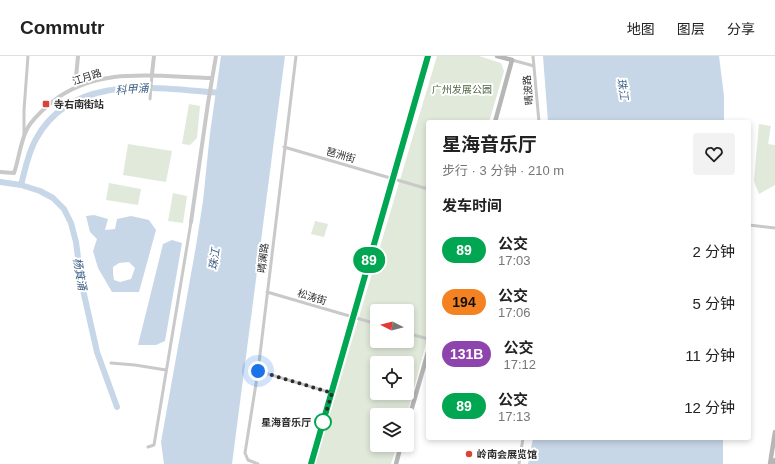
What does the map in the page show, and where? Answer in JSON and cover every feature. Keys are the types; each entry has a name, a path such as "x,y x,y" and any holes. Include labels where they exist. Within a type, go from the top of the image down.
{"main road":[{"path":"311,464 428,56"},
{"path":"496,120 512,60 497,56"},
{"path":"412,408 426,359"},
{"path":"770,464 775,432"},
{"path":"396,464 399,452"},
{"path":"774,464 775,460"}],"street":[{"path":"24,136 24,110 28,56"},
{"path":"75,88 78,56"},
{"path":"150,99 154,56"},
{"path":"148,447 154,445 191,222 210,83 216,56"},
{"name":"晴澜路","path":"258,464 248,460 245,453 258,371 296,56"},
{"name":"晴波路","path":"533,56 539,120"},
{"path":"512,60 534,66"},
{"name":"江月路","path":"0,172 14,173 24,136 31,124 41,112 56,99 75,88 88,83 131,75 152,74 212,78"},
{"name":"琶洲街","path":"284,147 426,188"},
{"path":"751,225 775,228"},
{"name":"松涛街","path":"267,292 370,322"},
{"path":"414,335 426,338"},
{"path":"111,363 166,370"},
{"path":"258,371 332,393"},
{"path":"519,464 523,440"}],"green space":[{"name":"广州发展公园","path":"437,56 479,56 501,63 504,71 490,120 426,120 426,343 414,388 414,356 370,356 370,400 411,400 409,408 370,408 370,452 395,452 391,464 315,464"},
{"path":"189,104 200,106 197,138 190,145 182,144"},
{"path":"759,124 771,126 768,144 775,145 775,185 759,194 754,181"},
{"path":"128,144 172,151 166,182 123,175"},
{"path":"109,183 141,189 138,205 106,200"},
{"path":"173,193 187,196 183,223 168,221"},
{"path":"315,221 328,224 324,237 311,234"}],"water":[{"name":"珠江","path":"221,56 285,56 232,464 164,464 161,442 203,201 210,133"},
{"name":"珠江","path":"543,56 719,56 724,96 724,120 548,120"},
{"path":"94,215 108,219 105,230 115,229 117,219 131,216 149,220 156,230 139,292 112,292 98,268 93,251 97,239 90,232 86,216","holes":["129,262 135,268 131,279 120,282 114,280 113,267 119,263"]},
{"path":"172,240 182,243 165,341 156,345 138,345 163,244"},
{"path":"533,440 723,440 723,464 528,464"}],"waterway":[{"name":"科甲涌","path":"21,185 29,156 36,139 52,117 72,103 95,94 120,89 172,89 223,93"},
{"name":"杨箕涌","path":"0,182 21,185 40,191 53,198 64,209 71,223 76,242 81,281 97,352 117,407"}],"bus line":[{"name":"89","path":"311,464 428,56"}],"place":[{"name":"寺右南街站","path":"46,104"},
{"name":"星海音乐厅","path":"323,422"},
{"name":"岭南会展览馆","path":"469,454"}],"route":[{"path":"258,371 332,393 323,422"}]}
